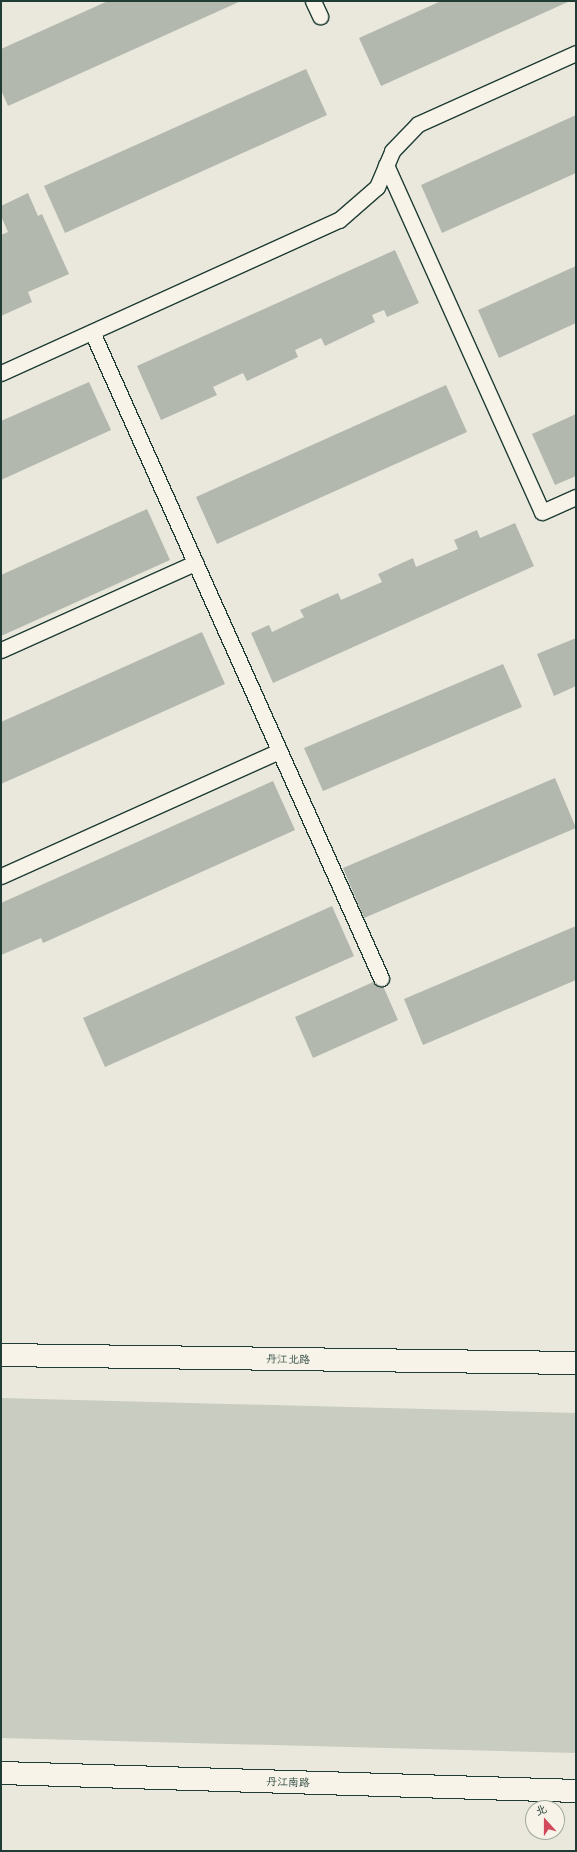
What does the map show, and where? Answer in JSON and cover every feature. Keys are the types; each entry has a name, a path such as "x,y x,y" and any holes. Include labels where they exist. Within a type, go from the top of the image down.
{"main road":[{"name":"丹江北路","path":"1,1355 576,1363"},
{"name":"丹江南路","path":"1,1773 576,1791"}],"lane":[{"path":"313,1 320,16"},
{"path":"1,373 339,220 377,187 392,151 418,124 576,53"},
{"path":"386,165 542,512 576,497"},
{"path":"92,332 381,978"},
{"path":"1,650 195,563"},
{"path":"1,876 279,751"}],"shaded area":[{"path":"1,1398 576,1413 576,1753 1,1738"}],"building":[{"path":"108,1 241,1 8,106 1,90 1,49"},
{"path":"441,1 570,1 381,86 359,38"},
{"path":"306,69 327,115 65,233 44,186"},
{"path":"576,115 576,173 442,233 421,185"},
{"path":"28,193 38,216 42,214 69,274 28,292 32,302 1,316 1,235 8,232 1,216 1,206"},
{"path":"395,250 419,303 387,317 384,310 372,315 375,322 325,346 321,338 295,350 298,357 247,381 243,373 213,387 217,395 161,420 137,366"},
{"path":"576,266 576,323 499,358 478,310"},
{"path":"89,382 111,430 1,480 1,421"},
{"path":"446,385 467,432 217,544 196,497"},
{"path":"576,414 576,476 555,485 532,434"},
{"path":"147,509 170,560 1,636 1,575"},
{"path":"515,523 534,566 273,683 251,633 269,625 272,632 304,617 300,610 338,593 341,600 382,582 378,574 413,558 416,567 458,549 454,540 477,530 480,538"},
{"path":"202,632 225,684 1,784 1,722"},
{"path":"576,638 576,686 554,696 537,654"},
{"path":"503,664 522,707 323,791 304,748"},
{"path":"555,778 576,828 364,918 343,868"},
{"path":"273,781 295,830 43,943 41,938 1,955 1,903"},
{"path":"332,906 354,956 105,1067 83,1018"},
{"path":"576,926 576,980 423,1045 404,999"},
{"path":"380,979 398,1020 313,1058 295,1017"}]}
